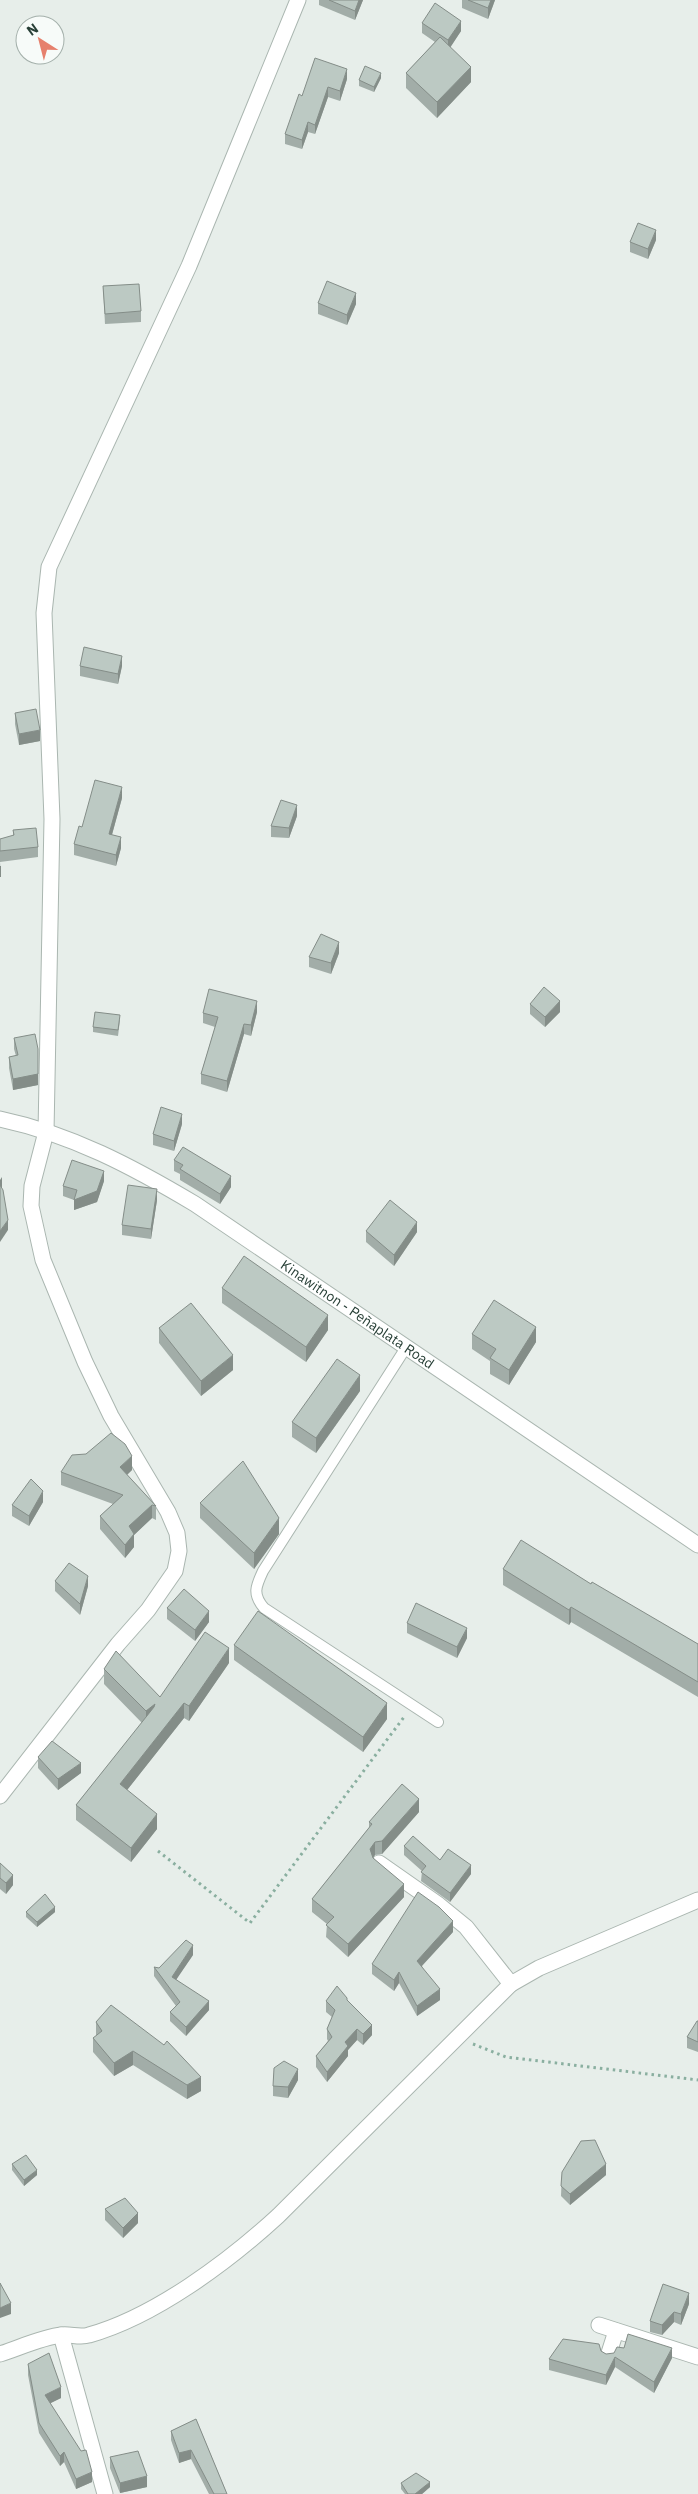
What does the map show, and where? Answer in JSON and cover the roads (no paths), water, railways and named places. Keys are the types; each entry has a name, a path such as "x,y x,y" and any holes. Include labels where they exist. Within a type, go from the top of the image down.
{"street":[{"path":"0,1796 118,1644 148,1610 174,1571 179,1551 177,1533 168,1512 108,1408 85,1362 43,1260 31,1206 32,1186 46,1132 52,819 44,613 49,567 189,266 298,0"},
{"name":"Kinawitnon - Peñaplata Road","path":"0,1119 90,1147 138,1170 195,1204 698,1545"},
{"path":"379,1863 439,1905 466,1927 511,1984"},
{"path":"0,2354 61,2335 87,2336 130,2319 182,2291 242,2250 511,1984 540,1968 698,1900"},
{"path":"599,2325 698,2358"},
{"path":"608,2356 616,2331"},
{"path":"61,2335 105,2494"}],"lane":[{"path":"407,1346 263,1571 255,1592 257,1600 264,1608 438,1722"}]}
